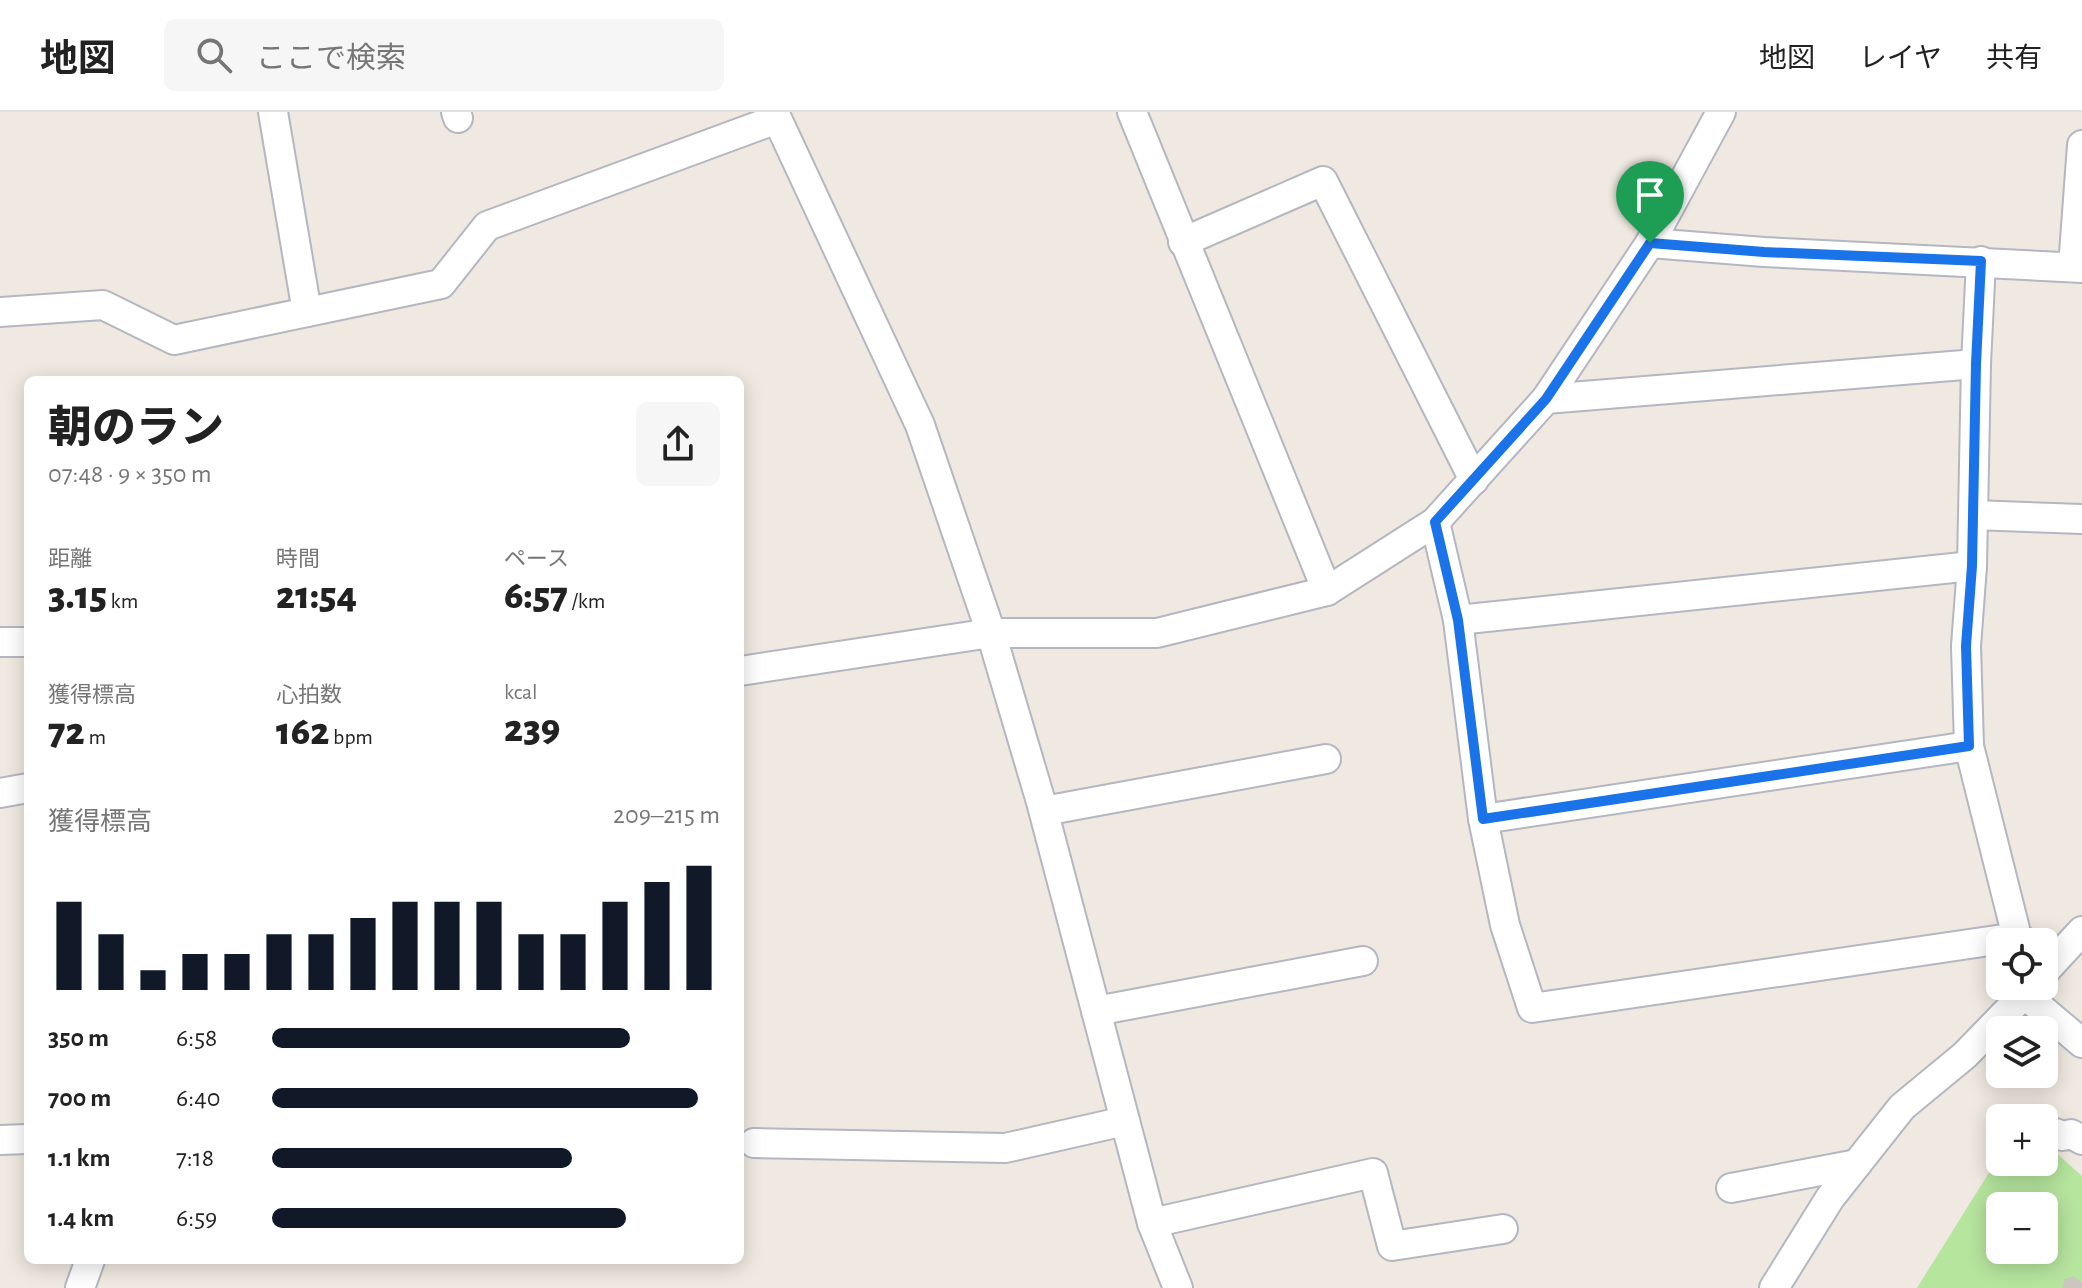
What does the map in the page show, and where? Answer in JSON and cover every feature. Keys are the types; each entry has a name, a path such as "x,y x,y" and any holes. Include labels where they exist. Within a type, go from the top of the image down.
{"street":[{"path":"273,112 307,312"},
{"path":"1132,112 1327,591"},
{"path":"744,670 991,633 1157,633 1327,591 1435,522 1546,399 1650,243 1721,112"},
{"path":"0,312 103,305 174,340 441,284 487,226 775,115 920,425 991,633 1044,811 1152,1223 1178,1288"},
{"path":"1650,243 2078,268 2082,145"},
{"path":"1183,242 1323,181 1474,480"},
{"path":"1981,261 1972,566 1966,646 1969,746 2018,928"},
{"path":"1546,399 1976,364"},
{"path":"1973,515 2082,519"},
{"path":"1435,522 1458,620 1483,819 1505,925 1532,1008 1986,945"},
{"path":"1458,620 1972,566"},
{"path":"0,642 24,642"},
{"path":"1483,819 1969,746"},
{"path":"1044,811 1326,759"},
{"path":"0,793 24,789"},
{"path":"2058,952 2082,931"},
{"path":"1096,1011 1363,961"},
{"path":"1774,1288 1830,1198 1902,1107 1965,1055 2019,1000"},
{"path":"2037,1000 2082,1043"},
{"path":"754,1143 1005,1148 1125,1121"},
{"path":"2058,1134 2071,1134 2082,1140"},
{"path":"0,1140 24,1139"},
{"path":"1731,1188 1857,1164"},
{"path":"1152,1223 1373,1173 1392,1246 1503,1229"},
{"path":"80,1288 89,1264"}],"green space":[{"path":"2058,1155 2082,1176 2082,1288 1917,1288 1987,1176 2058,1176"}],"building":[{"path":"2073,1276 2082,1282 2082,1288 2063,1288 2064,1280"}],"route":[{"path":"1650,243 1764,252 1981,261 1972,566 1966,646 1969,746 1483,819 1458,620 1435,522 1546,399 1650,243"}]}
